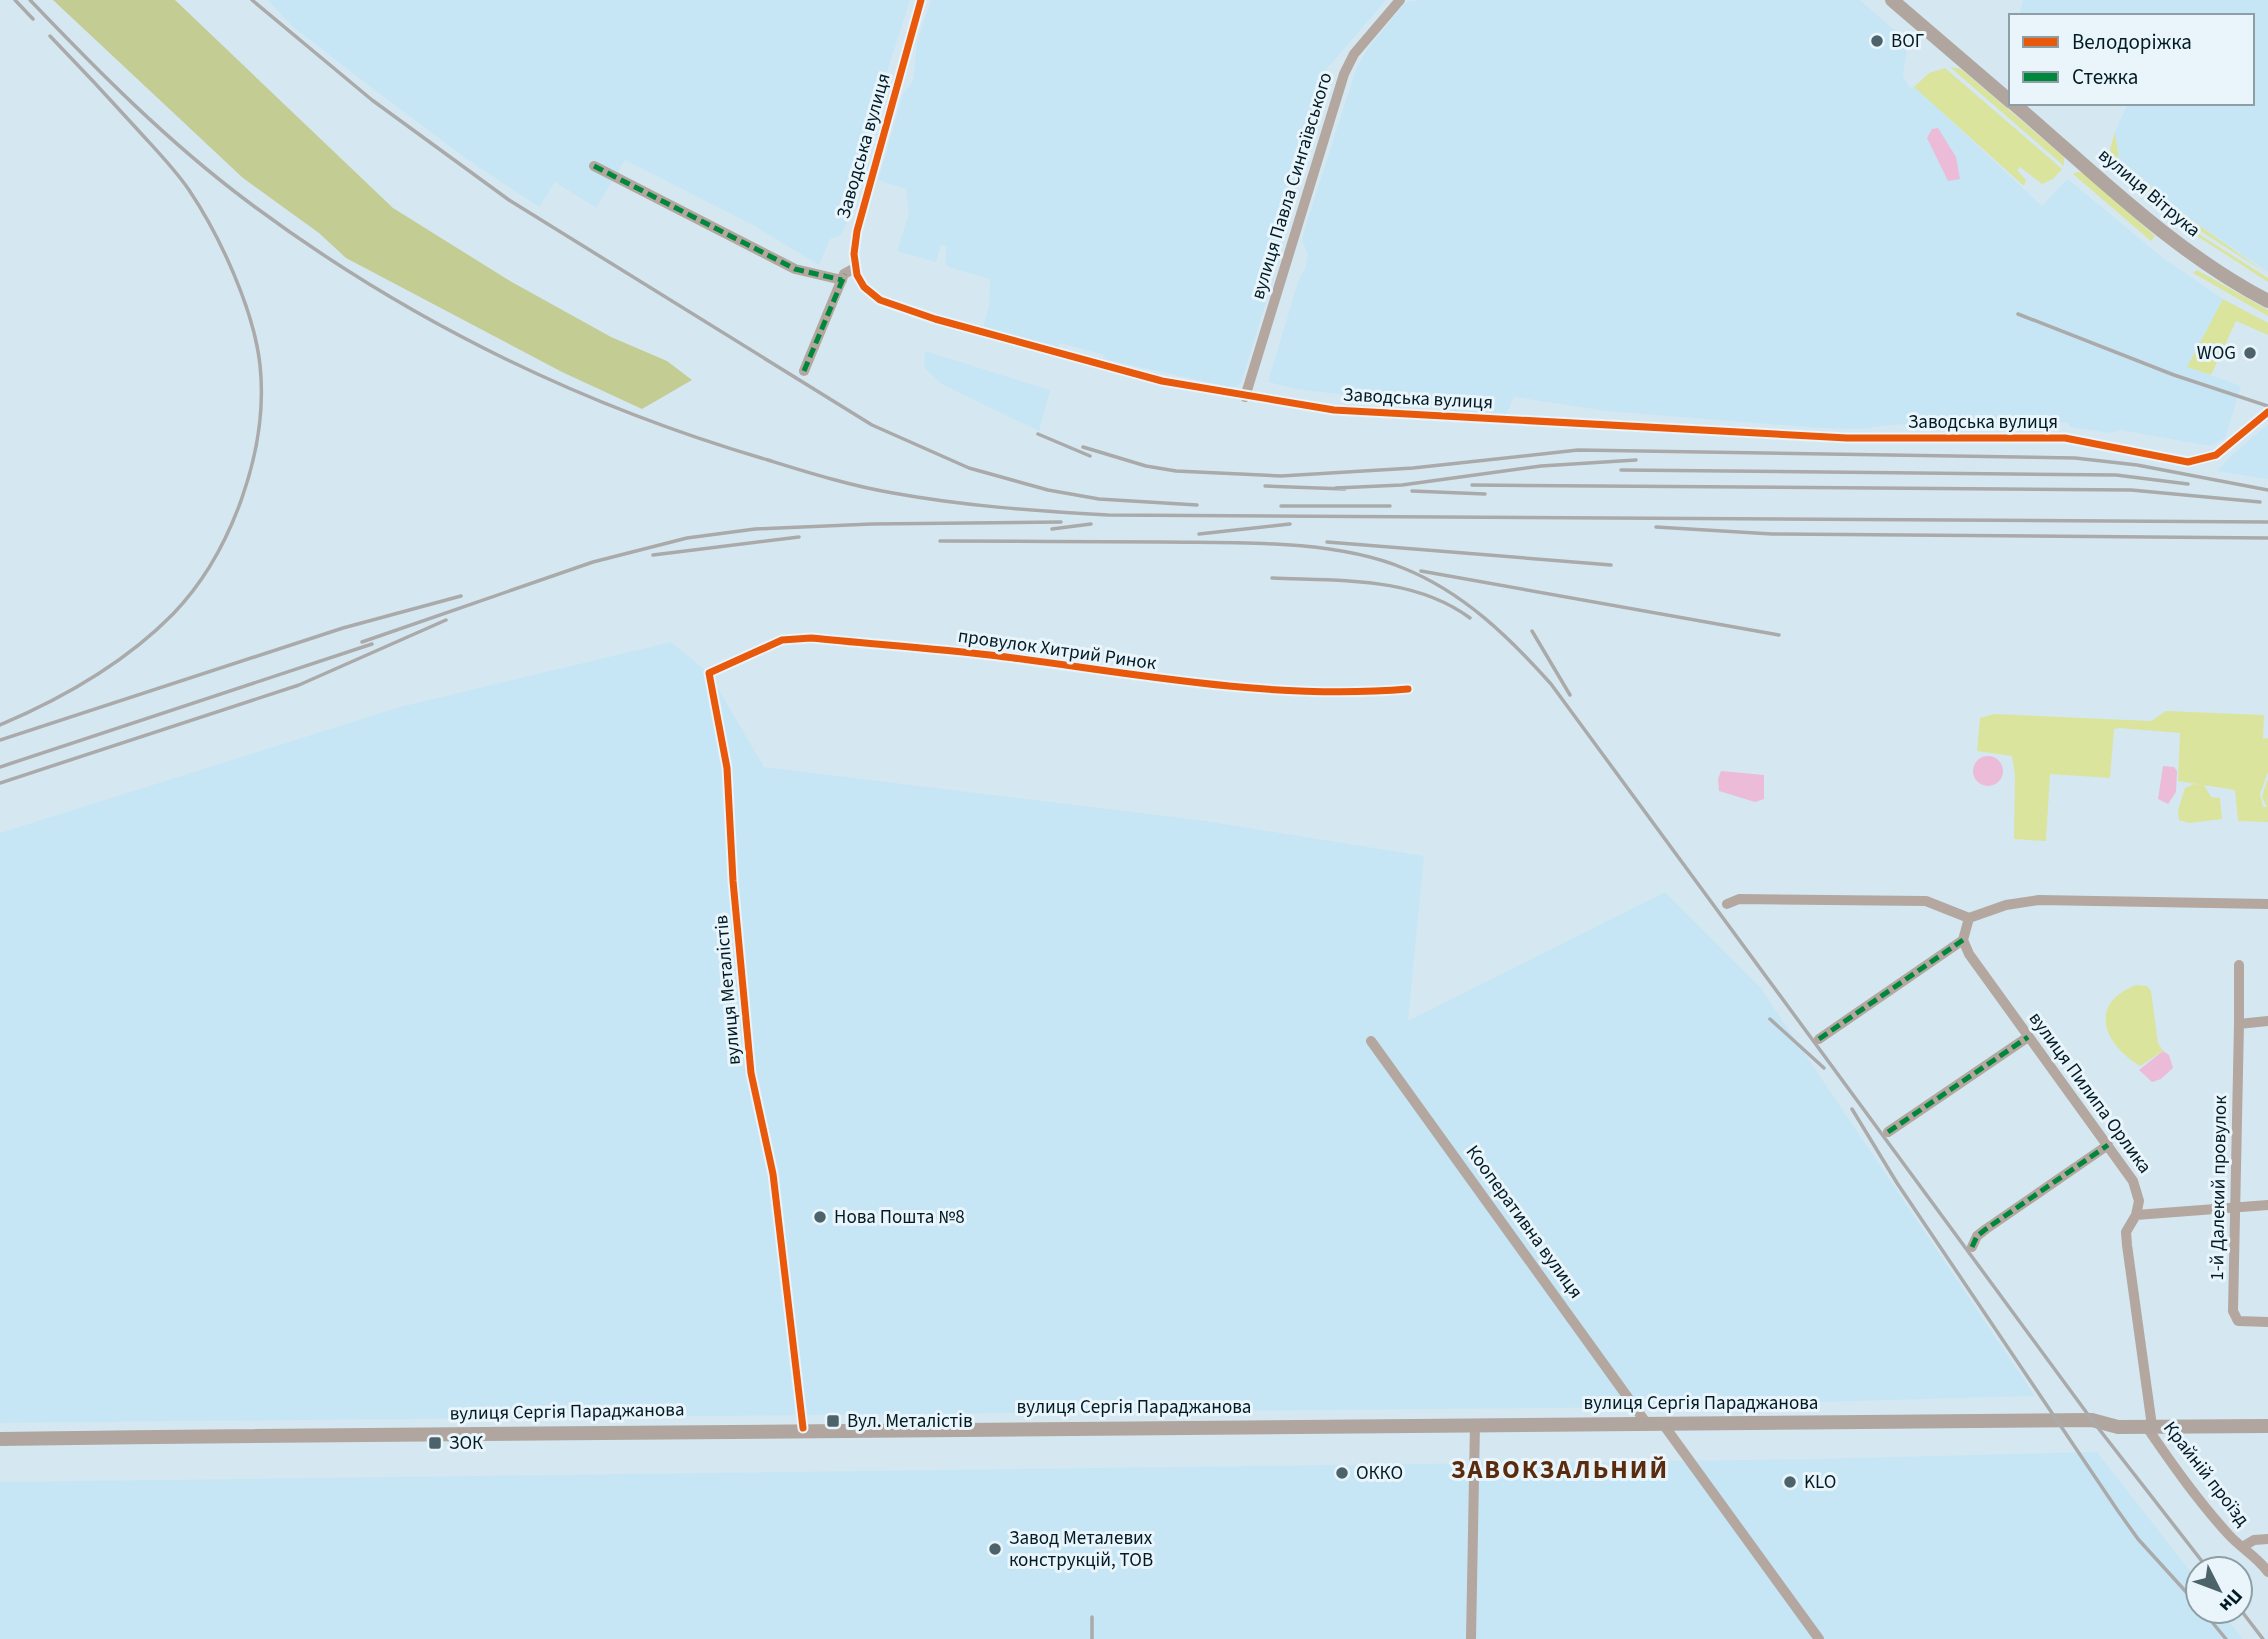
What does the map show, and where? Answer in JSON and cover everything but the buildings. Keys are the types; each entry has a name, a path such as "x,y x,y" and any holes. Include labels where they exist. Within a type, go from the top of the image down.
{"main road":[{"name":"вулиця Вітрука","path":"1892,0 2009,99"},
{"path":"1902,0 2009,89"},
{"name":"вулиця Вітрука","path":"2016,105 2197,259 2268,301"},
{"name":"вулиця Вітрука","path":"2027,105 2193,245 2268,292"},
{"name":"вулиця Сергія Параджанова","path":"0,1439 803,1428 2092,1420 2118,1427 2268,1426"}],"street":[{"name":"Заводська вулиця","path":"922,0 854,240 855,268 864,287 874,297 935,319 1162,381 1334,410 1847,438 2064,438 2188,462 2216,455 2268,412"},
{"name":"вулиця Павла Сингаївського","path":"1245,397 1344,74 1354,54 1400,0"},
{"path":"594,166 795,269 842,280"},
{"path":"804,370 844,274 855,268"},
{"name":"провулок Хитрий Ринок","path":"709,673 734,659 782,640 811,638 991,655 1162,680 1352,694 1408,689"},
{"name":"вулиця Металістів","path":"709,673 727,768 733,881 751,1073 773,1174 803,1428"},
{"path":"1727,904 1739,899 1926,901 1969,918 2006,905 2039,900 2268,904"},
{"path":"1819,1038 1963,940 1969,918"},
{"name":"вулиця Пилипа Орлика","path":"1963,940 1979,971 2108,1145 2137,1189 2136,1214"},
{"name":"1-й Далекий провулок","path":"2239,965 2234,1315 2240,1322 2268,1322"},
{"path":"2239,1024 2268,1021"},
{"path":"1888,1132 2028,1037"},
{"name":"Кооперативна вулиця","path":"1371,1041 1647,1424"},
{"path":"1972,1247 1977,1236 1986,1229 2108,1145"},
{"path":"2149,1426 2126,1233 2136,1214 2268,1205"},
{"path":"1471,1639 1475,1424"},
{"path":"1663,1424 1819,1639"},
{"name":"Крайній проїзд","path":"2149,1426 2193,1492 2230,1536 2244,1546 2268,1572"},
{"path":"2244,1546 2254,1540 2268,1539"}],"shaded area":[{"path":"268,0 910,0 887,72 848,220 841,235 830,239 819,265 751,224 625,160 596,208 555,182 539,207 464,157 355,75 291,25"},
{"path":"931,0 1386,0 1325,71 1328,79 1297,186 1292,187 1285,207 1288,210 1282,229 1286,234 1241,383 1234,388 1103,359 1104,355 1060,343 1058,349 983,328 989,306 990,279 948,267 945,260 947,247 941,245 936,262 897,251 909,213 906,189 878,180 903,94 913,81 917,42"},
{"path":"1860,0 1908,42 1903,76 1910,88 1914,87 1928,99 2042,206 2069,180 2163,258 2223,299 2188,367 2241,386 2225,438 2210,446 2120,430 2110,433 2070,427 2068,423 1991,420 1860,429 1818,428 1606,411 1514,397 1506,415 1440,413 1440,406 1295,389 1268,382 1298,282 1306,266 1308,254 1302,241 1304,231 1356,69 1368,48 1406,2"},
{"path":"2023,0 2268,0 2268,272 2190,219 2119,159 2115,132 2127,105 2254,105 2254,14 2020,14"},
{"path":"1938,128 1956,157 1960,179 1948,181 1927,138 1932,129"},
{"path":"925,351 1050,390 1039,431 943,385 924,368"},
{"path":"2268,424 2268,479 2217,471 2230,457"},
{"path":"671,642 709,673 764,767 1199,820 1424,856 1408,1021 1665,892 1760,987 2035,1396 1642,1407 0,1423 0,833 400,707"},
{"path":"1988,756 1999,760 2003,771 1999,782 1988,786 1977,782 1973,771 1977,760"},
{"path":"2163,766 2174,767 2177,771 2176,792 2168,804 2158,799"},
{"path":"1721,771 1764,775 1764,799 1755,802 1719,791 1718,779"},
{"path":"2163,1051 2169,1055 2173,1068 2161,1079 2152,1082 2139,1070"},
{"path":"2097,1452 2184,1563 2184,1625 2232,1625 2243,1639 0,1639 0,1482 1810,1459"}],"green space":[{"path":"53,0 175,0 393,208 510,281 611,337 667,361 692,380 642,409 562,372 346,258 319,233 243,178"},
{"path":"1950,67 1961,69 2064,157 2064,166"},
{"path":"1945,68 2062,169 2053,179 2042,184 2020,167 2017,170 2026,180 2024,186 1914,87 1929,73"},
{"path":"2115,132 2119,160 2190,219 2268,274 2188,223 2114,160 2110,149"},
{"path":"2083,173 2155,236 2151,241 2073,174"},
{"path":"2140,190 2186,226 2268,278 2268,282 2171,219"},
{"path":"2197,270 2268,310 2268,316 2193,273"},
{"path":"2223,299 2268,323 2268,335 2236,321 2211,375 2187,367"},
{"path":"2166,711 2264,715 2263,739 2268,738 2268,772 2260,794 2263,807 2267,807 2262,797 2268,778 2268,822 2238,821 2235,790 2178,781 2180,733 2120,728 2114,729 2110,778 2050,774 2046,841 2014,839 2015,775 2012,756 1977,751 1980,718 1994,714 2151,721"},
{"path":"2194,784 2204,785 2211,797 2220,798 2222,819 2189,823 2179,820 2178,810 2185,788"},
{"path":"2136,985 2147,986 2151,991 2158,1043 2163,1051 2140,1066 2118,1047 2106,1025 2106,1014 2111,1003 2120,993"}],"railway":[{"path":"15,0 33,19"},
{"path":"30,0 107,79 217,178 306,243 431,320 495,354 629,413 698,438 862,487 973,505 1108,515 2268,522"},
{"path":"252,0 372,100 509,200 872,425 969,468 1048,490 1099,499 1197,505"},
{"path":"0,725 69,691 114,663 155,631 194,590 212,562 242,499 252,465 261,398 260,365 251,321 224,251 201,208 164,159 50,36"},
{"path":"2018,314 2174,375 2268,406"},
{"path":"1038,434 1090,456"},
{"path":"1083,447 1146,466 1176,471 1281,476 1413,468 1578,450 2075,458 2137,465 2268,490"},
{"path":"1336,488 1402,485 1541,466 1636,460"},
{"path":"1621,470 2116,475 2188,484"},
{"path":"1472,485 2131,490 2260,502"},
{"path":"1265,486 1345,489"},
{"path":"1412,491 1485,494"},
{"path":"1281,506 1390,506"},
{"path":"362,642 593,562 687,538 755,529 872,524 1061,522"},
{"path":"1052,529 1091,524"},
{"path":"1199,534 1290,524"},
{"path":"1656,527 1772,534 2268,538"},
{"path":"653,555 799,537"},
{"path":"940,541 1221,542 1316,547 1376,559 1403,568 1446,590 1484,617 1519,649 1551,684 2092,1420 2197,1555"},
{"path":"1327,542 1611,565"},
{"path":"1421,571 1779,635"},
{"path":"1272,578 1375,583 1400,588 1448,604 1470,618"},
{"path":"0,740 343,628 461,596"},
{"path":"0,783 299,685 446,620"},
{"path":"1532,631 1570,695"},
{"path":"0,767 372,644"},
{"path":"1770,1019 1824,1068"},
{"path":"1852,1109 1897,1183 2118,1511 2138,1539 2184,1590"},
{"path":"1092,1617 1092,1639"},
{"path":"2214,1625 2226,1639"},
{"path":"2252,1625 2263,1639"}],"marked path":[{"path":"594,166 795,269 842,280"},
{"path":"804,371 845,274"},
{"path":"1819,1039 1963,940"},
{"path":"1888,1132 2028,1037"},
{"path":"1972,1247 1977,1236 1986,1229 2108,1145"}],"cycle path":[{"path":"921,0 857,231 854,254 857,275 864,287 880,300 935,319 1162,381 1334,410 1847,438 2065,438 2188,462 2216,455 2268,412"},
{"path":"803,1428 773,1174 751,1073 733,881 727,768 709,673 782,640 811,638 946,650 1251,688 1356,692 1408,689"}],"place":[{"name":"ВОГ","path":"1877,41"},
{"name":"WOG","path":"2250,353"},
{"name":"Нова Пошта №8","path":"820,1217"},
{"name":"Вул. Металістів","path":"833,1421"},
{"name":"ЗОК","path":"435,1443"},
{"name":"ОККО","path":"1342,1473"},
{"name":"KLO","path":"1790,1482"},
{"name":"Завод Металевих конструкцій, ТОВ","path":"995,1549"}],"district":[{"name":"ЗАВОКЗАЛЬНИЙ","path":"1560,1469"}]}
